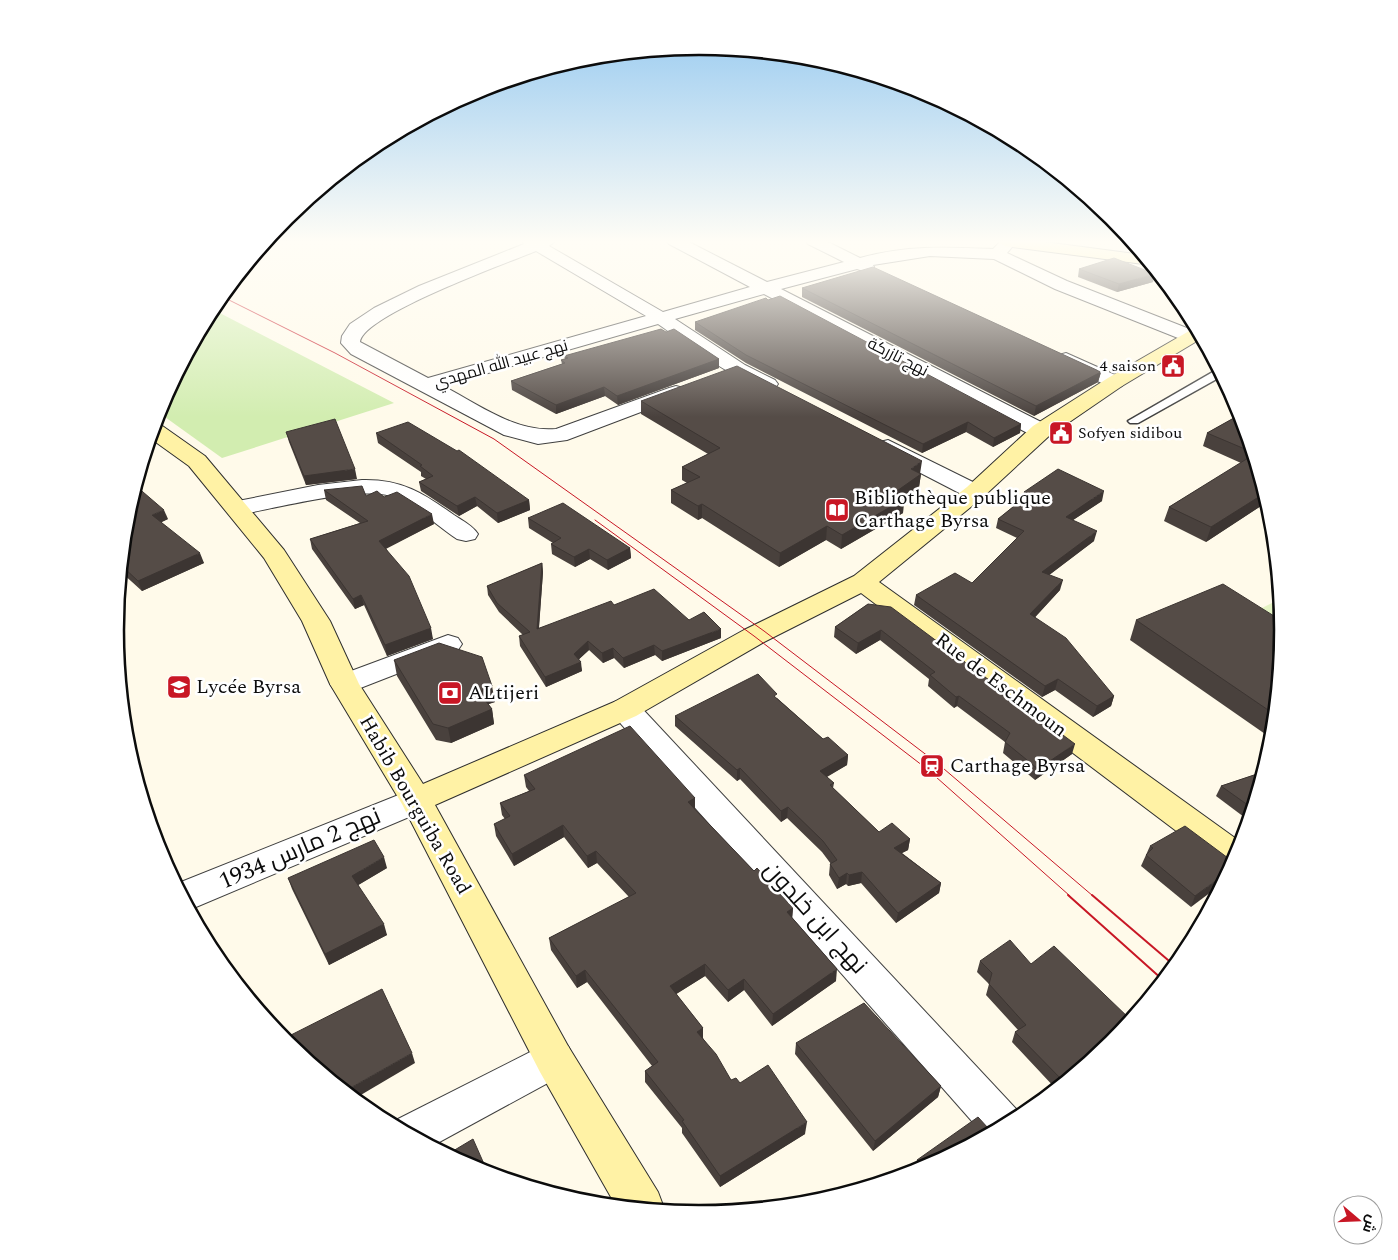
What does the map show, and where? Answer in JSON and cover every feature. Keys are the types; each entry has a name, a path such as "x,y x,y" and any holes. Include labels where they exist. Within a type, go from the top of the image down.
{"street":[{"path":"405,300 380,312 352,332 350,342 358,350 512,430 530,436 546,437 559,435 738,369"},
{"path":"631,300 738,369 782,392"},
{"name":"نهج عبيد الله المهدي","path":"426,385 724,300"},
{"name":"نهج تازركة","path":"788,300 1041,431"},
{"path":"1101,300 1191,333"},
{"path":"416,800 625,709 764,631 863,582 975,492 1041,431 1115,382 1192,335"},
{"path":"1053,353 1115,382"},
{"name":"Habib Bourguiba Road","path":"159,434 197,461 238,508 275,555 316,621 345,684 416,800 554,1059 638,1202"},
{"path":"870,437 975,492"},
{"path":"238,508 360,486 384,486 399,490 466,534"},
{"name":"Rue de Eschmoun","path":"863,582 1229,852"},
{"path":"345,684 448,644"},
{"name":"نهج ابن خلدون","path":"625,709 999,1120"},
{"name":"نهج 2 مارس 1934","path":"189,895 416,800"},
{"path":"418,1131 554,1059"}],"lane":[{"path":"1134,422 1215,375"}],"green space":[{"path":"220,313 394,403 222,458 165,417 183,376 201,342"},
{"path":"1273,602 1274,627 1242,618"}],"building":[{"path":"761,300 787,300 1021,424 994,438 968,422 923,444 746,355 695,322"},
{"path":"825,300 944,300 1101,372 1036,406"},
{"path":"661,329 666,332 674,329 719,359 617,396 604,387 556,405 511,381 565,363 561,360 568,358 564,356"},
{"path":"737,366 922,461 911,469 921,474 894,493 904,499 842,535 827,526 780,553 702,504 698,506 671,490 700,477 682,467 720,448 641,401"},
{"path":"1233,418 1244,449 1207,433"},
{"path":"335,419 355,469 304,476 286,432"},
{"path":"408,422 457,451 459,450 529,500 497,513 475,497 457,506 419,482 433,476 420,466 422,465 376,433"},
{"path":"1247,459 1258,497 1211,527 1169,507"},
{"path":"1058,469 1104,491 1066,517 1097,531 1042,572 1063,580 1030,614 1066,638 1114,696 1097,706 1058,679 1045,686 916,595 955,573 972,583 1024,531 998,519 1029,494 1024,492"},
{"path":"362,486 366,496 377,491 384,497 397,492 432,514 379,541 409,576 431,628 385,645 361,595 353,599 310,539 368,521 324,490"},
{"path":"142,491 164,510 152,515 200,553 138,581 127,571 135,518"},
{"path":"563,503 630,548 607,560 589,549 574,557 551,544 561,538 528,518"},
{"path":"542,563 537,629 611,601 614,605 654,589 689,620 704,612 721,629 662,651 654,645 623,658 613,648 602,653 588,641 574,654 581,662 545,677 519,636 530,632 497,603 487,586"},
{"path":"1223,584 1274,616 1273,668 1268,710 1136,620"},
{"path":"868,604 891,607 1075,744 1038,769 1005,742 1010,733 959,696 956,697 930,675 935,672 881,630 858,643 835,627"},
{"name":"ALtijeri","path":"439,643 482,657 492,686 478,691 492,709 448,728 433,724 394,660"},
{"path":"758,674 777,694 774,696 823,739 828,737 848,755 820,771 834,783 830,785 879,832 892,823 910,839 894,848 941,883 898,913 862,872 849,875 847,873 839,878 830,864 837,860 823,841 788,807 781,811 740,768 737,770 675,716"},
{"path":"630,726 695,798 688,802 754,871 757,868 793,908 787,912 837,969 773,1014 744,979 728,990 705,964 670,986 703,1028 697,1032 716,1054 731,1080 736,1078 740,1083 768,1065 807,1122 720,1176 682,1121 684,1120 645,1071 658,1062 585,970 576,976 549,938 636,893 596,851 587,856 563,825 512,854 494,824 510,816 500,803 535,789 524,775"},
{"path":"1255,775 1246,804 1221,786"},
{"path":"1185,826 1227,857 1217,880 1195,896 1146,855 1153,848 1150,846"},
{"path":"374,840 384,857 352,876 384,924 325,954 288,878"},
{"path":"1010,940 1031,964 1054,946 1126,1015 1106,1037 1059,1077 1015,1032 1026,1025 989,984 992,973 980,961"},
{"path":"382,989 412,1053 351,1088 290,1035"},
{"path":"864,1003 941,1086 875,1141 796,1043"},
{"path":"978,1117 987,1127 953,1146 919,1161 917,1160"},
{"path":"473,1139 483,1163 479,1161 454,1150"}],"tram line":[{"path":"229,300 335,353 494,439 764,631 937,763 1093,896"},
{"path":"595,520 754,636 927,769 1070,896"},
{"path":"1068,895 1158,976"},
{"path":"1092,895 1169,961"}],"place":[{"name":"4 saison","path":"1173,366"},
{"name":"Sofyen sidibou","path":"1061,433"},
{"name":"Bibliothèque publique Carthage Byrsa","path":"837,510"},
{"name":"Lycée Byrsa","path":"179,687"},
{"name":"ALtijeri","path":"450,693"},
{"name":"Carthage Byrsa","path":"932,766"}]}
